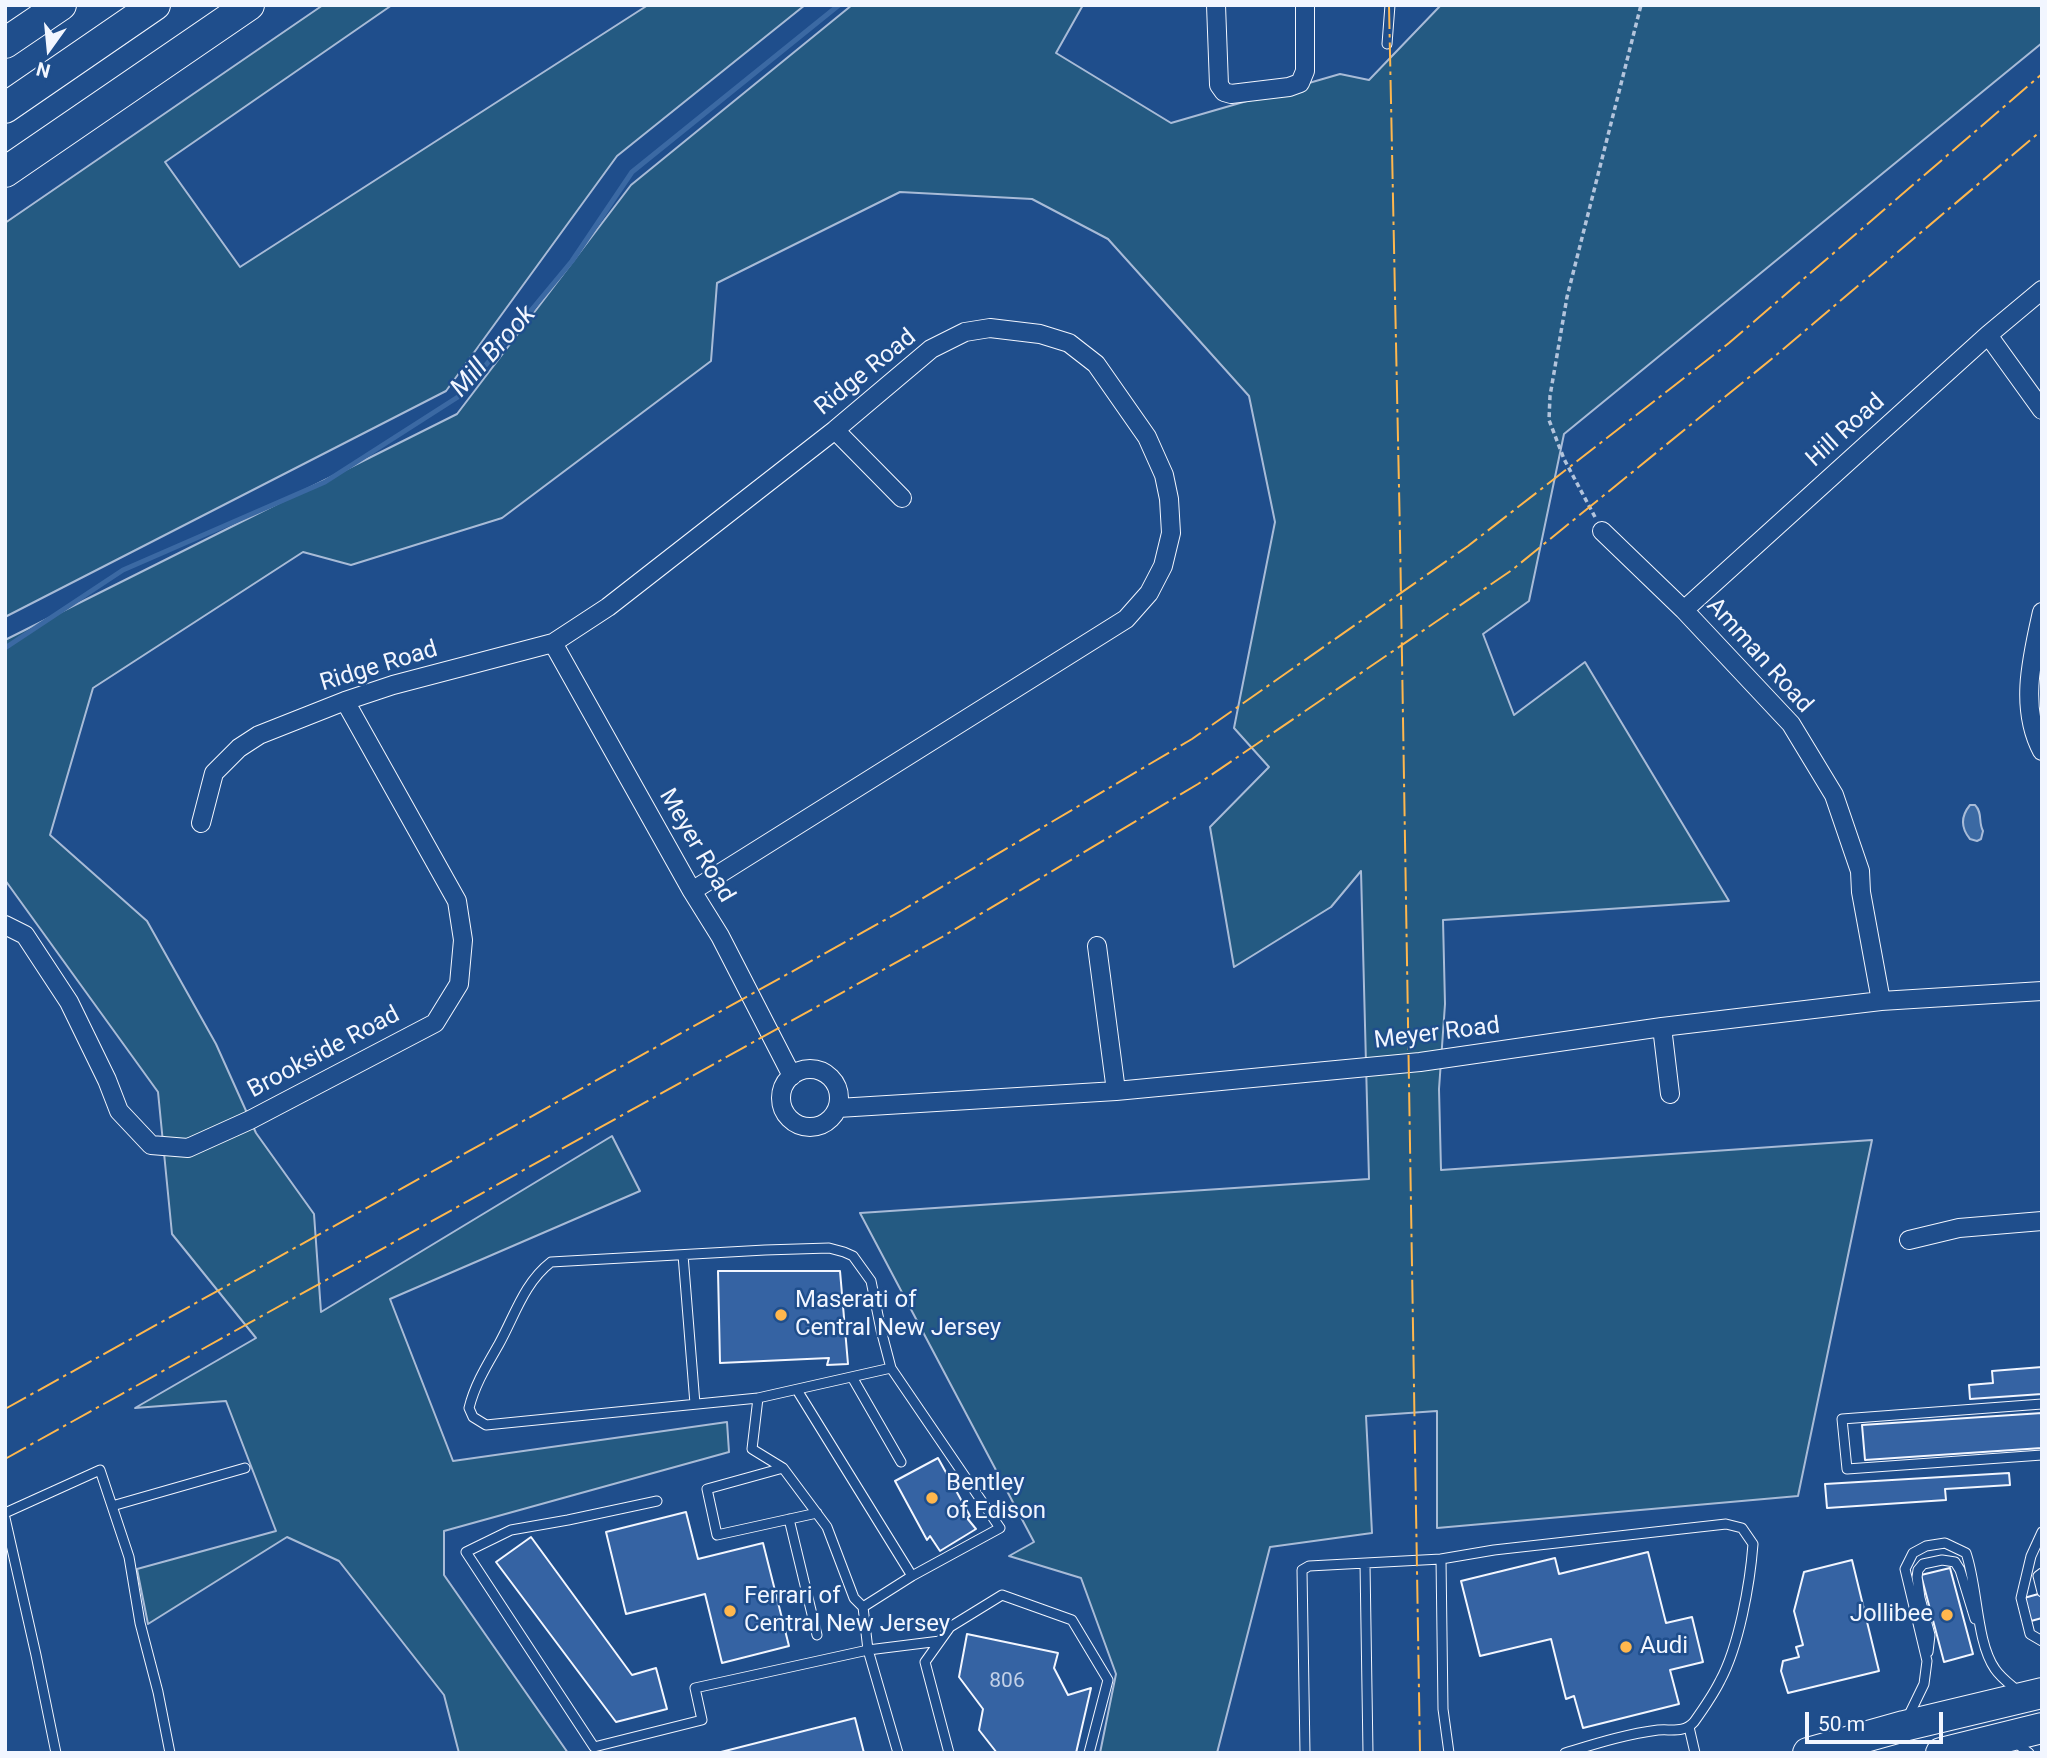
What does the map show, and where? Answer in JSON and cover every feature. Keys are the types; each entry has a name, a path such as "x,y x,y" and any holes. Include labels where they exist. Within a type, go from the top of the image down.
{"highway":[{"path":"5,43 61,5"},
{"path":"5,108 155,5"},
{"path":"5,172 248,5"},
{"path":"1808,1753 1904,1726 2033,1695"},
{"path":"1941,1753 2019,1745 2042,1728"}],"street":[{"path":"1216,5 1219,85 1224,92 1231,94 1289,87 1300,83 1305,72 1305,5"},
{"name":"Hill Road","path":"1684,610 1988,335 2042,290"},
{"name":"Ridge Road","path":"201,823 214,773 239,748 259,735 393,685 553,643 608,607 835,430 931,349 965,332 990,328 1040,334 1069,343 1096,364 1147,436 1164,475 1171,533 1163,566 1149,593 1126,619 692,891"},
{"path":"1988,335 2042,410"},
{"path":"835,430 902,498"},
{"name":"Amman Road","path":"1602,531 1684,610 1791,724 1833,795 1860,871 1861,892 1881,1001"},
{"path":"2042,612 2031,665 2029,713 2042,751"},
{"name":"Meyer Road","path":"553,643 720,936 792,1076"},
{"name":"Brookside Road","path":"5,925 25,935 69,1002 107,1080 118,1111 151,1145 188,1148 250,1120 435,1023 460,984 463,940 457,901 345,701"},
{"path":"1097,946 1116,1091"},
{"name":"Meyer Road","path":"838,1108 1116,1091 1420,1062 1662,1027 1881,1001 2042,991"},
{"path":"1662,1027 1670,1094"},
{"path":"809,1069 827,1075 838,1090 838,1108 833,1116 817,1127 798,1124 784,1111 782,1092 792,1076 809,1069"},
{"path":"1909,1240 1959,1228 2042,1221"}],"lane":[{"path":"1387,44 1390,5"},
{"path":"863,1607 912,1576 1000,1528 891,1368 871,1281 853,1256 829,1248 551,1262 528,1284 486,1364 469,1408 473,1417 486,1424 758,1398 891,1368"},
{"path":"683,1255 695,1404"},
{"path":"852,1377 901,1462"},
{"path":"797,1390 912,1576"},
{"path":"758,1398 752,1449 783,1468 827,1527 853,1598 863,1607 869,1650 898,1753"},
{"path":"2042,1404 1842,1419 1847,1469 2042,1455"},
{"path":"112,1506 245,1468"},
{"path":"783,1468 707,1489 717,1535 817,1513"},
{"path":"5,1513 100,1470 129,1557 140,1623 170,1753"},
{"path":"657,1501 511,1530 466,1552 594,1746 702,1720 695,1688 869,1650 940,1642"},
{"path":"5,1518 56,1753"},
{"path":"789,1519 817,1635"},
{"path":"1305,1753 1302,1570 1309,1566 1441,1559 1493,1550 1727,1524 1742,1528 1753,1544 1752,1561 1731,1657 1710,1699 1689,1727 1601,1742 1565,1753"},
{"path":"2041,1538 2026,1572 2021,1598 2030,1634 2042,1641"},
{"path":"1927,1661 1905,1569 1913,1553 1926,1546 1945,1543 1966,1553 1971,1567 1985,1650"},
{"path":"1441,1559 1443,1709 1449,1753"},
{"path":"1904,1726 1924,1684 1927,1661 1930,1635 1917,1577 1923,1564 1942,1560 1955,1562 1960,1570 1985,1650 1996,1670 2033,1695"},
{"path":"1365,1564 1368,1753"},
{"path":"2042,1573 2038,1576 2042,1592"},
{"path":"948,1753 925,1662 950,1627 1002,1595 1072,1620 1108,1681 1089,1753"},
{"path":"1689,1727 1695,1753"}],"path":[{"path":"1602,531 1559,446 1549,420 1550,396 1567,297 1641,5"}],"shaded area":[{"path":"323,5 392,5 165,162 240,267 648,5 805,5 617,156 446,391 5,617 5,223"},
{"path":"852,5 1083,5 1056,53 1171,123 1340,74 1369,80 1441,5 2042,5 2042,43 1564,434 1529,601 1483,634 1514,715 1585,662 1729,901 1443,920 1445,1004 1439,1089 1441,1170 1872,1140 1798,1496 1437,1528 1437,1411 1366,1416 1372,1533 1270,1547 1217,1753 1100,1753 1116,1674 1081,1578 1009,1556 1034,1542 860,1213 1369,1179 1361,871 1331,907 1234,967 1210,827 1269,767 1234,728 1275,522 1249,396 1108,239 1032,199 900,192 717,283 711,361 502,518 351,565 303,552 93,688 50,835 147,921 216,1044 256,1133 314,1214 321,1312 612,1136 640,1191 390,1299 453,1461 727,1422 729,1452 444,1531 444,1575 568,1753 459,1753 444,1695 339,1561 287,1537 148,1624 137,1569 276,1531 226,1401 135,1408 256,1338 172,1234 158,1092 5,880 5,640 457,414 631,185"},
{"path":"1970,805 1975,805 1980,814 1983,831 1981,839 1977,841 1970,839 1963,826 1963,817"}],"building":[{"name":"Maserati of Central New Jersey","path":"718,1271 840,1271 848,1364 827,1365 829,1358 720,1363"},
{"path":"2042,1367 2042,1394 1970,1399 1969,1385 1993,1383 1992,1371"},
{"path":"2042,1413 2042,1448 1865,1460 1862,1425"},
{"name":"Bentley of Edison","path":"938,1458 970,1516 967,1518 976,1529 940,1551 930,1536 927,1540 895,1481"},
{"path":"2009,1473 2010,1485 1945,1489 1946,1500 1827,1508 1825,1484"},
{"path":"686,1512 698,1559 763,1543 789,1646 722,1663 705,1594 626,1614 606,1532"},
{"path":"531,1537 632,1675 656,1668 667,1709 616,1722 496,1562"},
{"name":"Audi","path":"1648,1552 1666,1623 1692,1617 1703,1662 1670,1670 1679,1704 1583,1728 1574,1696 1566,1699 1551,1639 1480,1656 1461,1581 1555,1558 1559,1574"},
{"path":"1852,1560 1879,1671 1788,1693 1781,1671 1783,1661 1799,1657 1796,1647 1803,1645 1794,1611 1804,1572"},
{"name":"Jollibee","path":"1950,1568 1973,1654 1944,1662 1921,1575"},
{"path":"2042,1593 2042,1618 2031,1621 2024,1598"},
{"path":"967,1634 1058,1653 1054,1668 1068,1695 1091,1688 1076,1753 997,1753 979,1730 983,1709 959,1677"},
{"path":"855,1718 864,1753 717,1753"}],"waterway":[{"name":"Mill Brook","path":"5,648 123,570 325,482 461,395 572,261 632,172 839,5"}],"power":[{"path":"1389,5 1420,1753"},
{"path":"5,1409 901,911 1192,739 1468,546 1729,343 2042,74"},
{"path":"5,1459 942,937 1198,784 1512,570 1774,357 2042,130"}],"place":[{"name":"Maserati of Central New Jersey","path":"781,1315"},
{"name":"Bentley of Edison","path":"932,1498"},
{"name":"Ferrari of Central New Jersey","path":"730,1611"},
{"name":"Jollibee","path":"1947,1615"},
{"name":"Audi","path":"1626,1647"}]}
